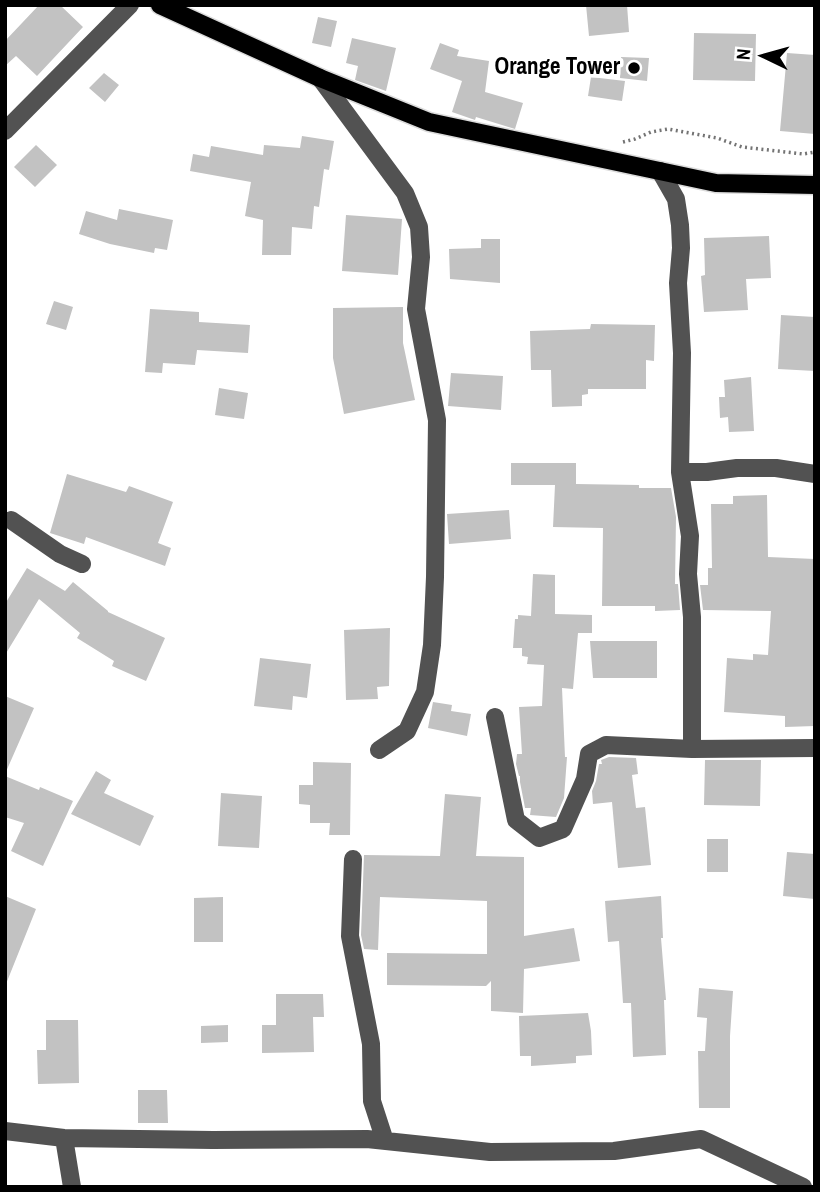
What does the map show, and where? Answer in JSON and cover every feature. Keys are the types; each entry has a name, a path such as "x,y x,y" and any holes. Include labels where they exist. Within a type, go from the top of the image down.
{"main road":[{"path":"160,5 320,78 429,122 716,183 815,185"}],"street":[{"path":"5,131 130,5"},
{"path":"320,78 405,192 419,227 421,257 416,309 437,420 435,577 432,645 425,692 407,731 379,750"},
{"path":"660,171 676,199 680,225 681,248 677,283 682,353 680,472 690,536 688,574 692,617 692,749"},
{"path":"680,472 776,468 815,474"},
{"path":"7,523 82,564"},
{"path":"495,717 516,820 539,838 563,829 585,779 589,754 606,745 692,749 815,748"},
{"path":"353,859 350,936 371,1044 372,1101 385,1141"},
{"path":"5,1131 64,1138 367,1139 490,1152 614,1151 701,1139 803,1187"},
{"path":"64,1138 72,1187"}],"path":[{"path":"622,142 668,129 717,138 742,147 803,154 815,152"}],"building":[{"path":"39,5 60,5 83,27 37,76 16,56 5,66 5,41"},
{"path":"586,5 627,5 629,32 589,36"},
{"path":"318,17 337,21 331,47 312,43"},
{"path":"694,33 756,34 755,81 693,80"},
{"path":"352,38 396,48 386,91 355,80 358,66 346,63"},
{"path":"440,43 459,50 457,56 489,61 485,92 523,103 515,129 452,112 462,81 430,69"},
{"path":"787,53 815,55 815,134 780,131"},
{"name":"Orange Tower","path":"621,57 649,58 647,81 620,78"},
{"path":"104,73 119,85 105,102 89,88"},
{"path":"591,77 625,81 622,101 588,96"},
{"path":"302,136 334,141 329,170 324,169 319,207 314,206 312,229 292,227 291,255 262,255 263,220 245,216 251,182 190,171 193,154 209,157 211,146 263,155 264,145 300,148"},
{"path":"36,145 57,165 35,187 14,167"},
{"path":"119,209 173,220 167,250 155,248 154,253 79,234 86,211 117,220"},
{"path":"346,215 402,219 398,275 342,271"},
{"path":"769,236 771,278 746,279 748,310 704,312 701,276 705,275 704,238"},
{"path":"481,239 500,239 500,283 450,279 449,249 481,248"},
{"path":"54,301 73,307 66,330 46,324"},
{"path":"403,307 403,343 415,400 344,414 333,358 333,308"},
{"path":"150,309 199,312 199,322 250,325 248,353 197,350 195,365 163,363 162,373 145,372"},
{"path":"781,315 815,317 815,371 778,369"},
{"path":"591,324 655,325 654,361 646,360 646,389 588,389 588,394 582,395 582,406 552,407 551,370 531,370 530,331 590,329"},
{"path":"451,373 503,376 501,410 448,406"},
{"path":"751,377 754,431 729,432 728,417 720,418 719,397 725,397 724,380"},
{"path":"219,388 248,393 244,419 215,415"},
{"path":"511,463 576,463 576,484 671,488 676,517 675,584 678,584 680,610 655,611 655,606 602,606 603,528 553,527 555,485 511,485"},
{"path":"67,474 126,492 129,486 173,502 158,543 171,548 165,566 86,537 84,544 50,533"},
{"path":"767,495 768,557 815,559 815,726 785,727 785,716 724,712 727,658 753,660 753,654 768,655 771,611 703,610 700,585 708,585 708,568 712,568 711,504 733,504 733,496"},
{"path":"509,510 511,539 449,544 447,514"},
{"path":"27,568 65,591 73,582 108,612 165,638 146,681 112,666 114,661 77,638 80,633 39,599 5,655 5,604"},
{"path":"533,574 555,575 555,614 592,615 592,633 578,633 573,689 562,688 567,757 564,798 556,817 530,815 531,808 525,808 516,764 517,754 522,754 519,707 542,706 544,665 527,664 528,657 522,656 522,648 513,648 515,619 518,619 518,615 531,616"},
{"path":"390,628 389,686 377,687 378,699 346,700 344,630"},
{"path":"590,641 657,641 657,678 593,678"},
{"path":"260,658 311,664 307,698 293,696 292,710 254,706"},
{"path":"5,696 34,708 5,774"},
{"path":"433,702 452,705 451,711 471,714 467,736 428,728"},
{"path":"609,757 636,758 638,774 632,775 636,808 645,807 651,865 618,868 612,802 593,804 592,791 599,764 602,764 601,760"},
{"path":"705,760 761,760 760,806 704,805"},
{"path":"313,762 351,763 350,835 329,835 330,823 310,823 310,805 299,804 299,785 313,785"},
{"path":"96,771 111,780 104,793 154,816 140,846 71,814"},
{"path":"5,776 73,801 43,866 11,851 24,823 5,817"},
{"path":"221,793 262,796 259,848 218,846"},
{"path":"445,794 481,797 476,856 524,857 524,936 574,928 580,961 524,969 523,1013 491,1011 491,981 486,986 387,985 387,953 487,954 487,901 380,897 378,950 364,949 361,935 364,855 440,856"},
{"path":"707,839 728,839 728,872 707,872"},
{"path":"787,852 815,854 815,899 783,896"},
{"path":"5,896 36,909 6,984 5,983"},
{"path":"661,896 666,1055 633,1057 631,1003 623,1003 619,941 608,942 605,901"},
{"path":"223,897 223,942 194,942 194,898"},
{"path":"699,988 733,991 730,1108 699,1108 698,1051 705,1051 707,1018 697,1017"},
{"path":"276,994 323,994 324,1017 313,1017 314,1052 262,1053 262,1025 276,1025"},
{"path":"588,1013 592,1055 576,1056 576,1063 531,1066 531,1056 520,1056 519,1016"},
{"path":"46,1020 78,1020 79,1083 38,1084 37,1050 46,1050"},
{"path":"228,1025 228,1042 201,1043 201,1026"},
{"path":"138,1090 167,1090 168,1123 138,1123"}],"place":[{"name":"Orange Tower","path":"634,68"}]}
